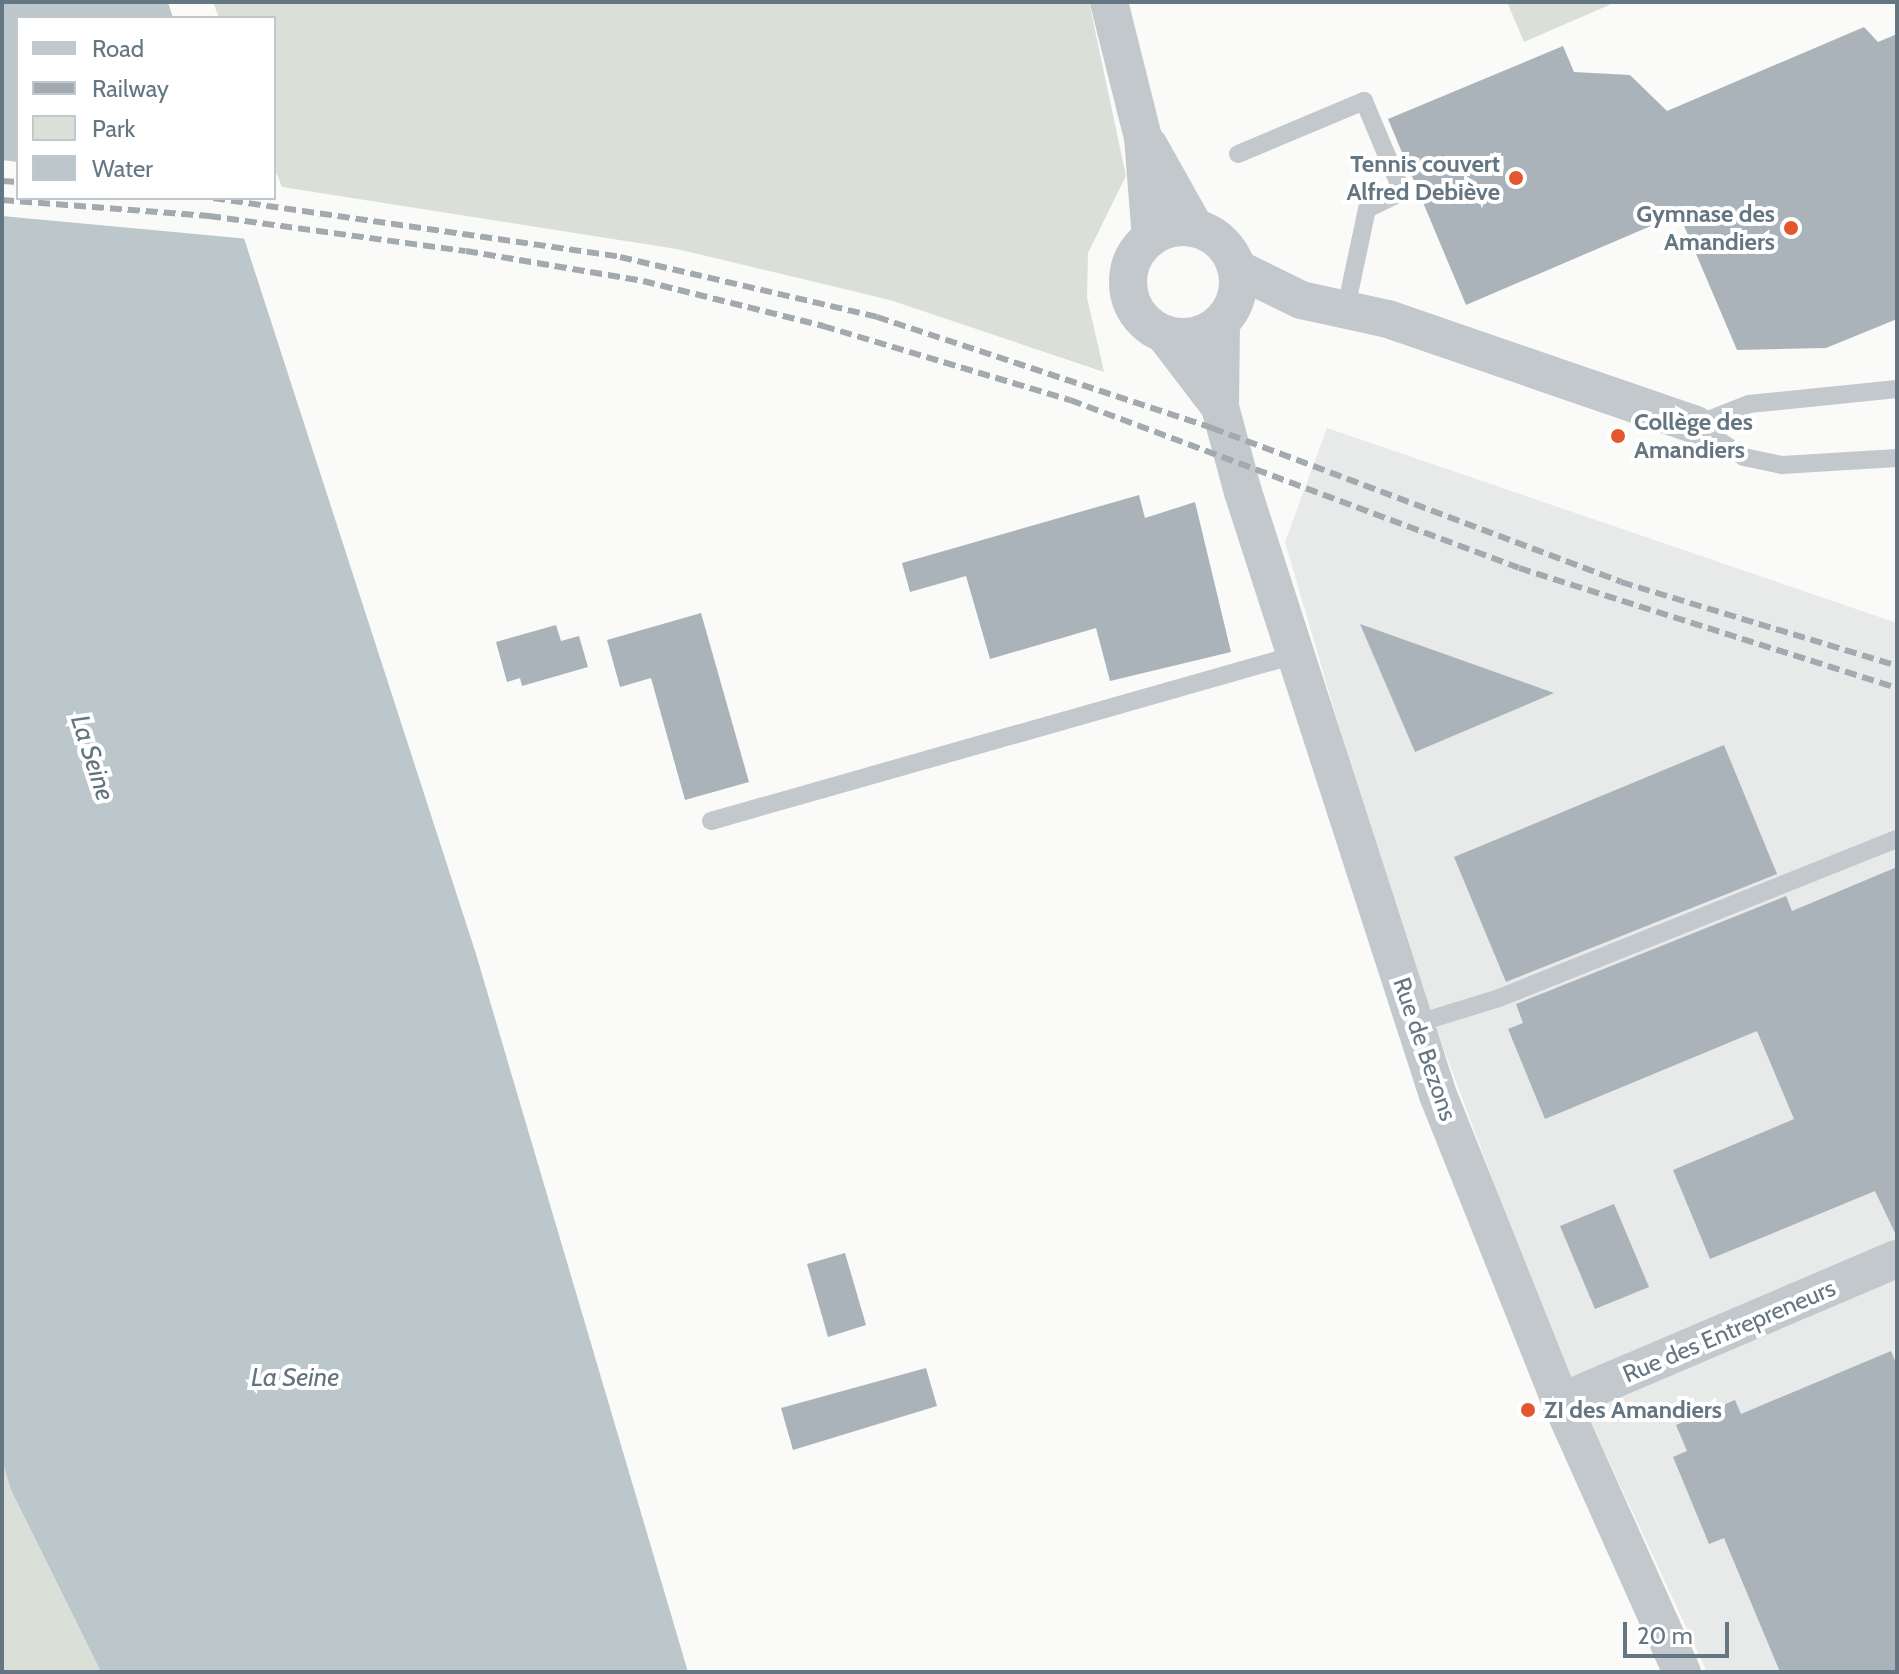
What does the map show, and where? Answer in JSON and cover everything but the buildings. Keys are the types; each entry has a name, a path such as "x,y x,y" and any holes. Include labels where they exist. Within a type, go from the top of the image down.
{"street":[{"path":"1109,2 1143,137 1151,238 1195,228"},
{"path":"1143,137 1195,228 1221,242 1236,268 1301,300 1346,308 1695,425"},
{"name":"Rue de Bezons","path":"1151,238 1138,250 1128,282 1137,314 1165,335 1220,407 1295,655 1415,1024 1561,1402 1682,1672"},
{"name":"Rue de Bezons","path":"1220,407 1226,317 1236,268"},
{"path":"1165,335 1194,337 1226,317 1301,300"},
{"name":"Rue des Entrepreneurs","path":"1561,1402 1897,1259"}],"lane":[{"path":"1238,154 1364,101 1402,192 1367,209 1346,308"},
{"path":"1695,425 1749,404 1897,389"},
{"path":"1695,425 1744,457 1782,465 1897,458"},
{"path":"711,821 1295,655"},
{"path":"1415,1024 1499,998 1897,839"}],"shaded area":[{"path":"1327,428 1897,623 1897,1672 1707,1672 1553,1341 1397,924 1285,542"}],"green space":[{"path":"213,2 1089,2 1126,176 1088,253 1087,297 1104,372 890,300 677,249 282,187 276,172 276,16 218,16"},
{"path":"1507,2 1616,2 1524,42"},
{"path":"2,1460 11,1490 101,1672 2,1672"}],"water":[{"name":"La Seine","path":"2,2 168,2 172,16 16,16 16,200 232,200 476,954 688,1672 101,1672 11,1490 2,1460"}],"pier":[{"path":"2,160 16,162 16,200 237,200 249,239 2,216"}],"railway":[{"path":"2,181 16,182"},
{"path":"2,200 209,216 466,251 643,281 823,326 1070,400 1519,568 1897,688"},
{"path":"227,200 620,257 877,317 1212,428 1621,582 1897,666"}],"place":[{"name":"Tennis couvert Alfred Debiève","path":"1516,178"},
{"name":"Gymnase des Amandiers","path":"1791,228"},
{"name":"Collège des Amandiers","path":"1618,436"},
{"name":"ZI des Amandiers","path":"1528,1410"}]}
